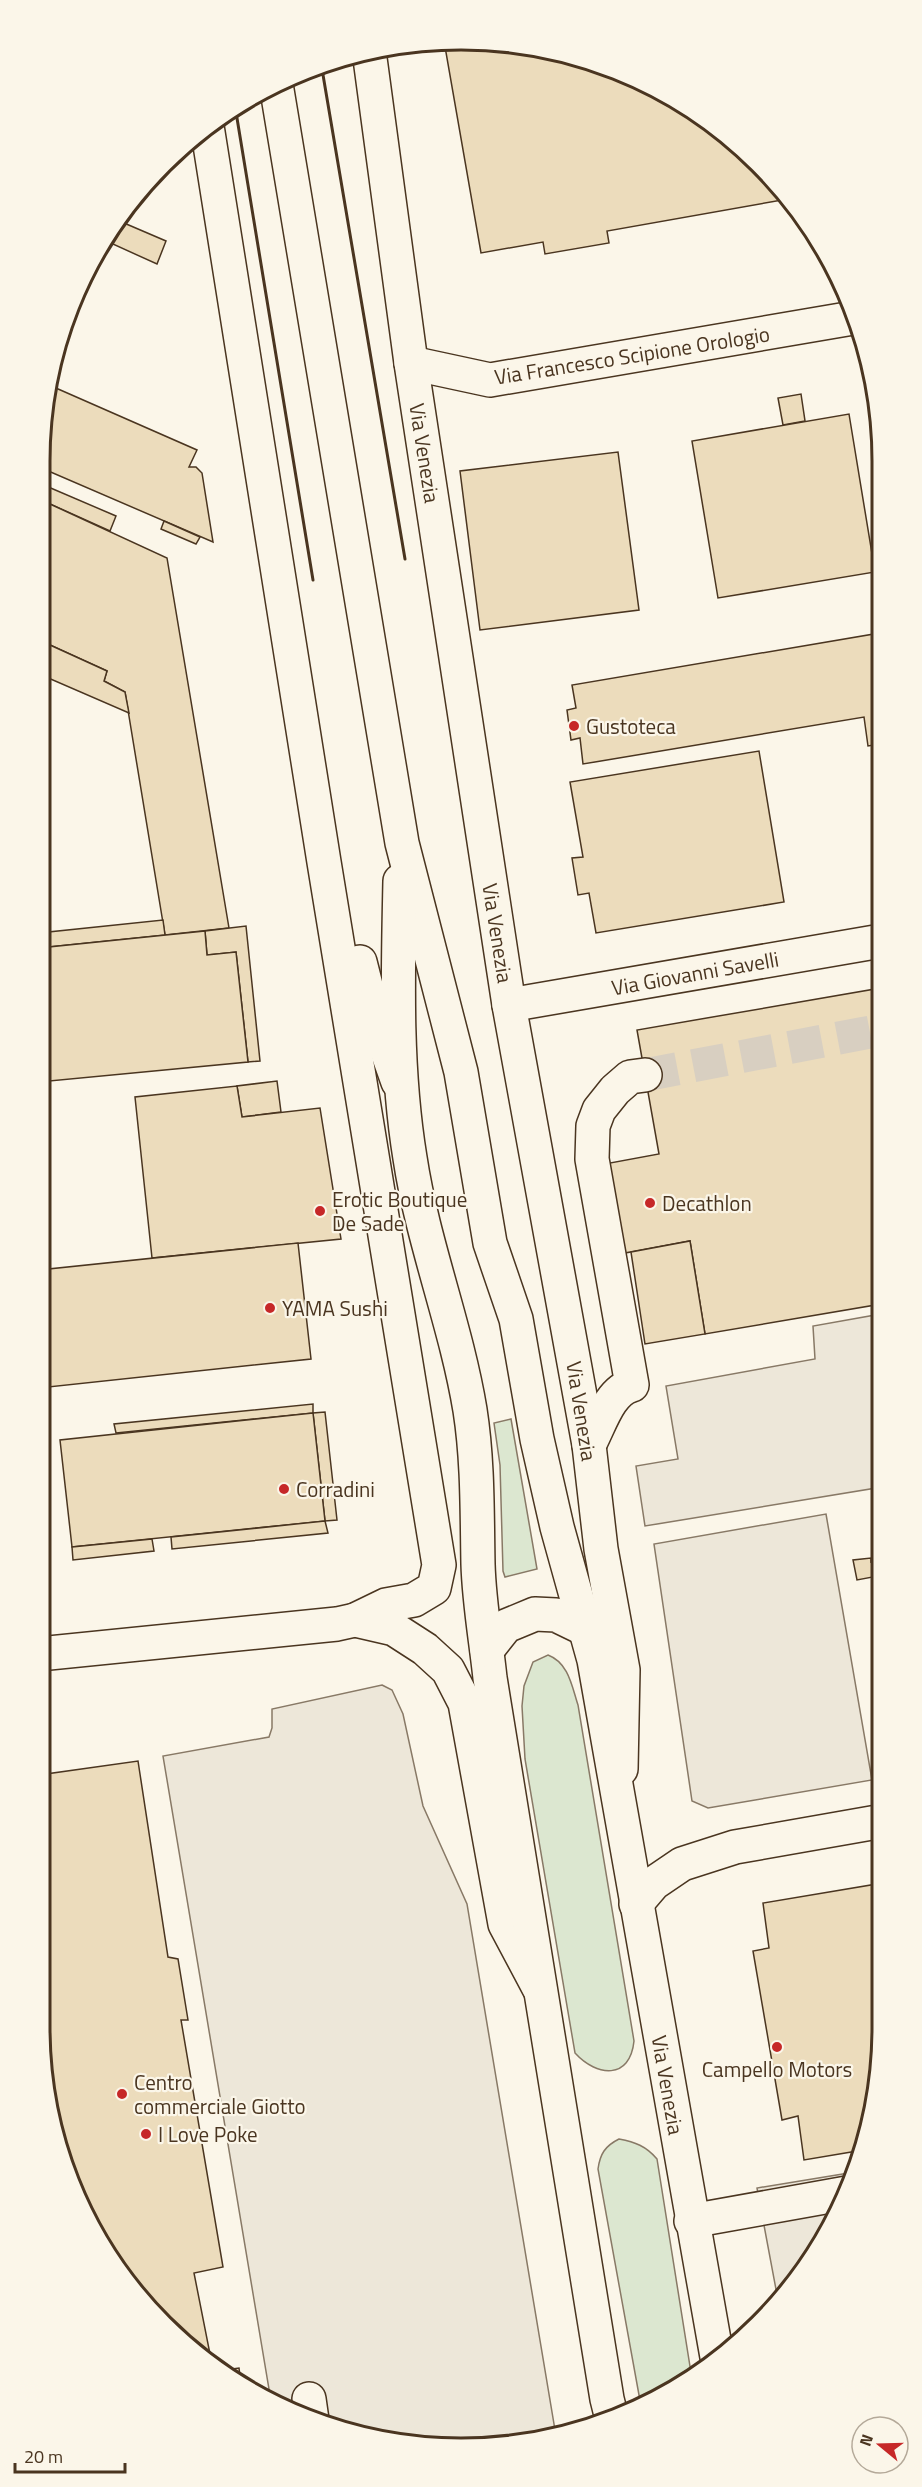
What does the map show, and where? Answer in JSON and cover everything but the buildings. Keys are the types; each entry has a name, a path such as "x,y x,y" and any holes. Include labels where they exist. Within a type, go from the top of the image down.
{"street":[{"name":"Via Venezia","path":"370,60 411,363 509,1005 590,1444 601,1549 623,1670 620,1813"},
{"name":"Via Venezia","path":"277,93 402,843 461,1072 490,1243 516,1319 537,1439 557,1527 587,1630 715,2349"},
{"name":"Via Venezia","path":"209,136 439,1565 434,1588"},
{"name":"Via Francesco Scipione Orologio","path":"411,363 490,380 847,319"},
{"name":"Via Venezia","path":"402,843 398,977 401,1090 410,1158 424,1228 449,1318 470,1410 476,1464 478,1567 487,1650 608,2410"},
{"name":"Via Venezia","path":"332,908 357,951 372,1009 401,1090"},
{"name":"Via Giovanni Savelli","path":"509,1005 872,942"},
{"path":"590,1444 616,1393 632,1385 592,1160 594,1126 600,1110 615,1090 630,1077 645,1075"},
{"path":"50,1653 346,1622 386,1605 414,1600 478,1567"},
{"path":"487,1650 506,1626 535,1614 556,1615 587,1630"},
{"name":"Via Venezia","path":"346,1622 394,1629 425,1649 448,1670 465,1703 505,1924 539,1988"},
{"path":"636,1904 654,1883 682,1864 735,1847 872,1823"},
{"path":"691,2221 832,2195"}],"green space":[{"path":"511,1419 537,1569 505,1577 500,1465 494,1423"},
{"path":"548,1655 561,1664 565,1670 578,1705 634,2041 626,2063 611,2071 593,2067 575,2053 525,1759 522,1706 524,1686 533,1662"},
{"path":"619,2139 630,2142 640,2145 657,2159 690,2368 639,2397 598,2169 604,2151"}],"shaded area":[{"path":"872,1316 872,1489 645,1526 636,1466 678,1459 666,1386 815,1359 813,1326"},
{"path":"826,1514 872,1780 708,1808 692,1801 654,1544"},
{"path":"382,1685 392,1690 403,1714 423,1806 467,1904 554,2427 488,2437 434,2437 407,2434 381,2430 329,2416 269,2390 163,1756 269,1737 272,1728 272,1709"},
{"path":"845,2174 817,2232 803,2255 776,2290 757,2188"}],"tunnel":[{"path":"645,1075 872,1032"}],"wall":[{"path":"323,73 405,559"},
{"path":"237,116 313,580"}],"place":[{"name":"Gustoteca","path":"574,726"},
{"name":"Decathlon","path":"650,1203"},
{"name":"Erotic Boutique De Sade","path":"320,1211"},
{"name":"YAMA Sushi","path":"270,1308"},
{"name":"Corradini","path":"284,1489"},
{"name":"Campello Motors","path":"777,2047"},
{"name":"Centro commerciale Giotto","path":"122,2094"},
{"name":"I Love Poke","path":"146,2134"}]}
